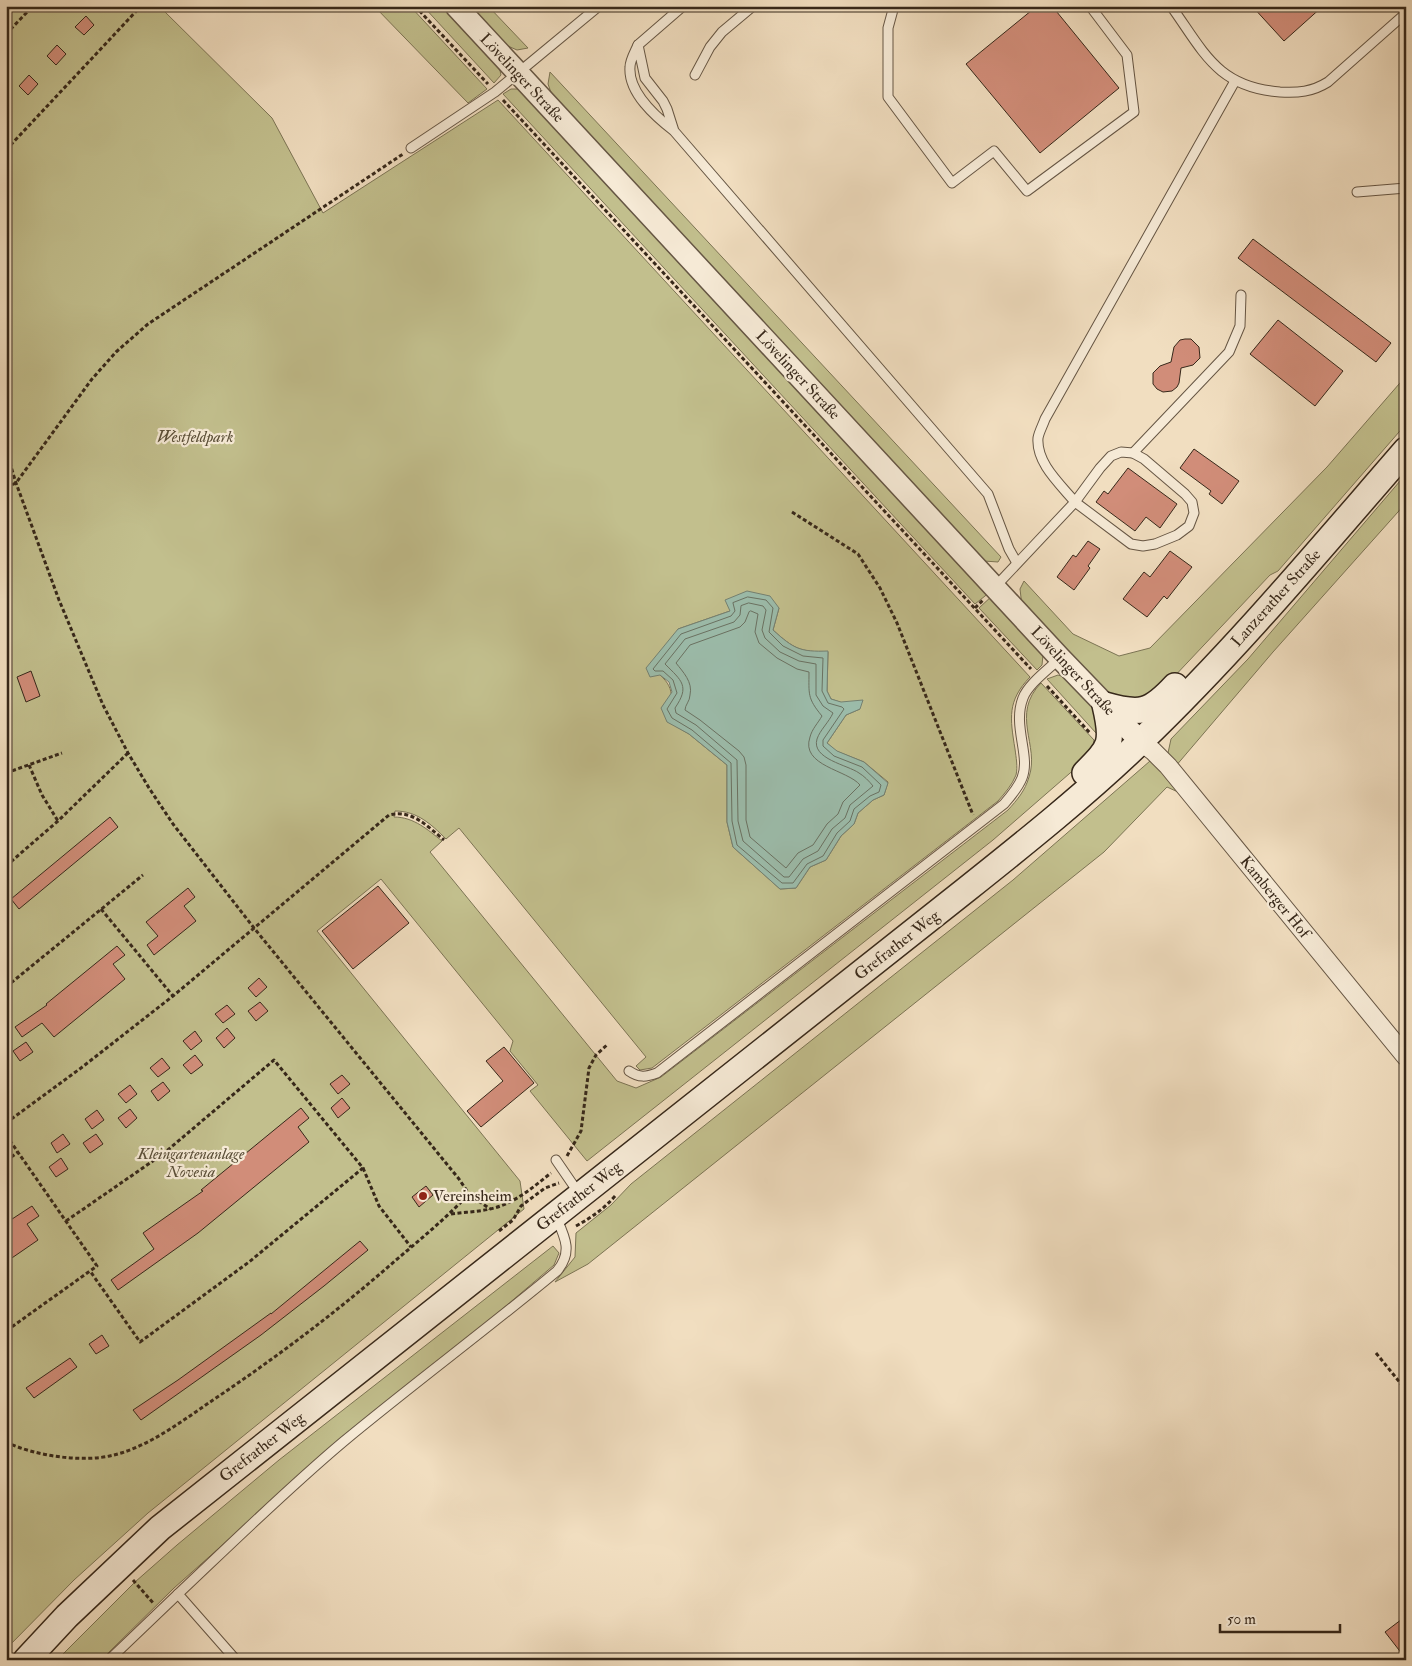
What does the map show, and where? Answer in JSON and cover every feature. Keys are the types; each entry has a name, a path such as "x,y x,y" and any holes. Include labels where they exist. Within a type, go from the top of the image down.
{"main road":[{"name":"Lanzerather Straße","path":"1141,742 1249,629 1406,450"},
{"path":"967,889 974,868 1072,785 1106,752 1110,739 1107,715 1122,710 1146,710 1160,702 1211,650 1249,629"},
{"name":"Grefrather Weg","path":"26,1660 67,1616 160,1528 1046,826 1141,742"}],"street":[{"name":"Lövelinger Straße","path":"456,6 1060,658 1107,715 1141,742"},
{"name":"Kamberger Hof","path":"1141,742 1168,766 1406,1057"}],"lane":[{"path":"411,148 519,74 599,6"},
{"path":"683,6 638,45 630,67 631,80 638,94 661,120 674,131 988,494 1009,549 1018,563"},
{"path":"695,76 710,47 722,32 753,6"},
{"path":"894,6 888,28 888,97 952,184 994,151 1026,191 1134,112 1127,55 1090,6"},
{"path":"1171,6 1212,64 1235,81 1251,88 1294,93 1318,89 1328,82 1406,13"},
{"path":"638,45 645,78 668,109 674,131"},
{"path":"994,588 1075,502 1111,456 1121,452 1133,453 1151,465 1185,494 1192,502 1194,513 1189,526 1177,535 1155,544 1143,546 1131,544 1075,502 1047,468 1039,451 1038,436 1045,419 1235,81"},
{"path":"1357,192 1406,188"},
{"path":"1133,453 1229,352 1240,326 1241,295"},
{"path":"629,1071 635,1075 646,1077 657,1073 1004,804 1017,790 1023,776 1024,762 1019,724 1021,707 1027,691 1060,658"},
{"path":"558,1163 580,1195"},
{"path":"109,1660 306,1474 557,1271 563,1264 567,1250 563,1233 555,1214"},
{"path":"178,1594 236,1660"}],"path":[{"path":"6,34 33,6"},
{"path":"6,150 142,6"},
{"path":"415,6 1092,735 1098,736 1107,715"},
{"path":"6,486 16,483 92,379 116,352 148,324 411,148"},
{"path":"6,450 16,483 59,600 104,705 128,753 149,788 174,824 254,928 453,1171 469,1194 490,1209"},
{"path":"792,512 858,554 880,588 897,623 948,756 977,825"},
{"path":"6,773 62,753"},
{"path":"6,866 58,821 128,753"},
{"path":"29,765 42,795 58,821"},
{"path":"6,1123 81,1068 173,996 389,815 399,813 410,814 444,840"},
{"path":"6,987 143,875"},
{"path":"101,909 173,996"},
{"path":"450,1214 490,1209 525,1194 574,1146 581,1131 589,1068 596,1055 608,1044"},
{"path":"66,1221 163,1154 274,1060 363,1168 379,1206 411,1247"},
{"path":"6,1135 97,1266 6,1331"},
{"path":"6,1161 18,1152"},
{"path":"90,1271 140,1342 249,1262 363,1168"},
{"path":"6,1442 46,1455 86,1459 113,1456 140,1446 176,1425 268,1363 344,1306 450,1214 469,1194"},
{"path":"1376,1352 1406,1390"},
{"path":"132,1580 160,1611"}],"green space":[{"path":"6,6 159,6 272,118 323,213 498,100 1030,677 1017,694 1012,710 1011,719 1017,762 1016,775 998,801 652,1068 640,1070 636,1066 646,1057 459,828 446,839 423,819 410,813 395,811 394,817 414,822 442,841 430,852 617,1081 636,1088 661,1077 1008,810 1018,799 1029,777 1031,753 1026,718 1032,695 1041,683 1094,740 1092,754 993,840 587,1161 530,1091 538,1085 510,1051 513,1041 381,879 317,931 520,1181 524,1209 148,1513 74,1580 6,1649","holes":["779,608 773,630 798,648 828,652 827,691 831,699 860,709 846,715 827,743 836,751 864,762 888,782 884,795 873,800 858,813 854,824 841,836 826,860 810,867 796,888 780,889 733,847 727,822 727,765 689,734 667,721 671,691 660,675 678,629 730,611"]},
{"path":"374,6 410,6 487,89 468,103"},
{"path":"423,6 446,6 498,62 501,75 494,83"},
{"path":"467,6 488,6 528,48 517,50 501,43"},
{"path":"550,72 1001,557 998,562 984,561 553,98 548,84"},
{"path":"511,89 525,92 990,592 975,604 503,94"},
{"path":"1406,376 1406,424 1278,571 1270,575 1154,698 1114,700 1022,606 1020,589 1024,581 1073,634 1119,656 1150,648 1327,467"},
{"path":"1406,474 1406,503 1273,652 1175,767 1168,753 1171,739 1248,659"},
{"path":"993,595 1043,655 1042,665 1037,670 979,608"},
{"path":"1058,675 1070,679 1099,712 1104,727 1096,733 1047,679"},
{"path":"1150,761 1159,764 1189,797 1167,787 1104,852 588,1264 555,1282 575,1257 576,1233 611,1205 631,1184 1013,880"},
{"path":"553,1246 559,1253 554,1265 342,1439 174,1588 101,1660 57,1660 135,1582 177,1545 279,1460"}],"water":[{"path":"747,591 770,596 779,608 773,630 792,645 804,650 828,651 827,691 831,699 841,702 863,700 860,709 846,715 827,743 837,751 864,762 888,783 884,795 873,800 858,813 854,824 841,836 826,860 810,867 796,888 780,889 733,847 727,822 727,765 689,734 667,722 661,708 672,692 669,682 660,675 650,677 646,668 678,629 730,611 725,600"}],"building":[{"path":"1037,6 1052,6 1119,88 1040,153 966,64"},
{"path":"1252,6 1323,6 1284,41"},
{"path":"86,16 94,25 84,35 75,27"},
{"path":"57,45 66,54 56,65 47,56"},
{"path":"29,75 38,84 28,95 19,86"},
{"path":"1253,239 1391,343 1376,362 1238,258"},
{"path":"1278,320 1343,371 1315,406 1250,354"},
{"path":"1191,339 1199,347 1200,358 1193,365 1181,368 1177,387 1172,391 1163,392 1153,384 1153,373 1160,366 1171,362 1174,347 1180,340"},
{"path":"1194,449 1239,481 1222,504 1209,494 1211,491 1180,468"},
{"path":"1128,468 1177,504 1160,528 1146,517 1135,531 1096,502 1104,491 1108,494"},
{"path":"1088,541 1100,549 1088,566 1090,568 1074,590 1057,577 1073,555 1076,557"},
{"path":"1170,551 1192,567 1167,599 1164,596 1147,617 1123,599 1144,572 1150,577"},
{"path":"31,671 40,696 26,702 17,677"},
{"path":"110,817 118,827 19,909 11,899"},
{"path":"378,886 409,923 353,969 322,931"},
{"path":"188,888 195,897 184,906 196,921 154,955 147,945 158,936 146,922"},
{"path":"117,946 125,955 113,964 125,979 54,1037 42,1023 22,1037 15,1027 47,1005"},
{"path":"259,978 267,987 256,997 248,988"},
{"path":"260,1002 268,1011 256,1021 248,1011"},
{"path":"227,1005 235,1014 223,1023 215,1014"},
{"path":"227,1028 235,1038 224,1048 216,1038"},
{"path":"195,1031 202,1041 191,1050 183,1041"},
{"path":"26,1042 33,1052 20,1061 13,1051"},
{"path":"504,1047 534,1083 481,1127 467,1111 503,1081 486,1061"},
{"path":"195,1055 203,1065 191,1074 183,1065"},
{"path":"162,1058 170,1068 158,1077 150,1068"},
{"path":"342,1075 350,1084 338,1094 330,1084"},
{"path":"163,1082 170,1091 158,1101 151,1091"},
{"path":"130,1085 137,1094 126,1103 118,1094"},
{"path":"342,1098 350,1108 338,1118 331,1108"},
{"path":"301,1108 309,1118 298,1127 309,1142 198,1233 118,1290 111,1280 154,1249 143,1233 203,1191 201,1190"},
{"path":"130,1109 137,1118 126,1128 118,1118"},
{"path":"97,1110 104,1120 92,1129 85,1119"},
{"path":"63,1134 70,1144 57,1153 51,1143"},
{"path":"96,1134 103,1144 90,1153 83,1143"},
{"path":"61,1158 68,1169 56,1177 49,1167"},
{"name":"Vereinsheim","path":"426,1186 433,1195 419,1207 412,1197"},
{"path":"32,1206 39,1216 27,1224 38,1240 6,1262 6,1223"},
{"path":"360,1241 368,1250 261,1335 141,1420 133,1410 271,1314"},
{"path":"102,1335 109,1346 96,1354 89,1344"},
{"path":"70,1358 77,1367 34,1398 26,1388"},
{"path":"1406,1616 1406,1659 1385,1632"}],"place":[{"name":"Vereinsheim","path":"423,1196"}],"park label":[{"name":"Westfeldpark","path":"195,437"},
{"name":"Kleingartenanlage Novesia","path":"191,1163"}]}
